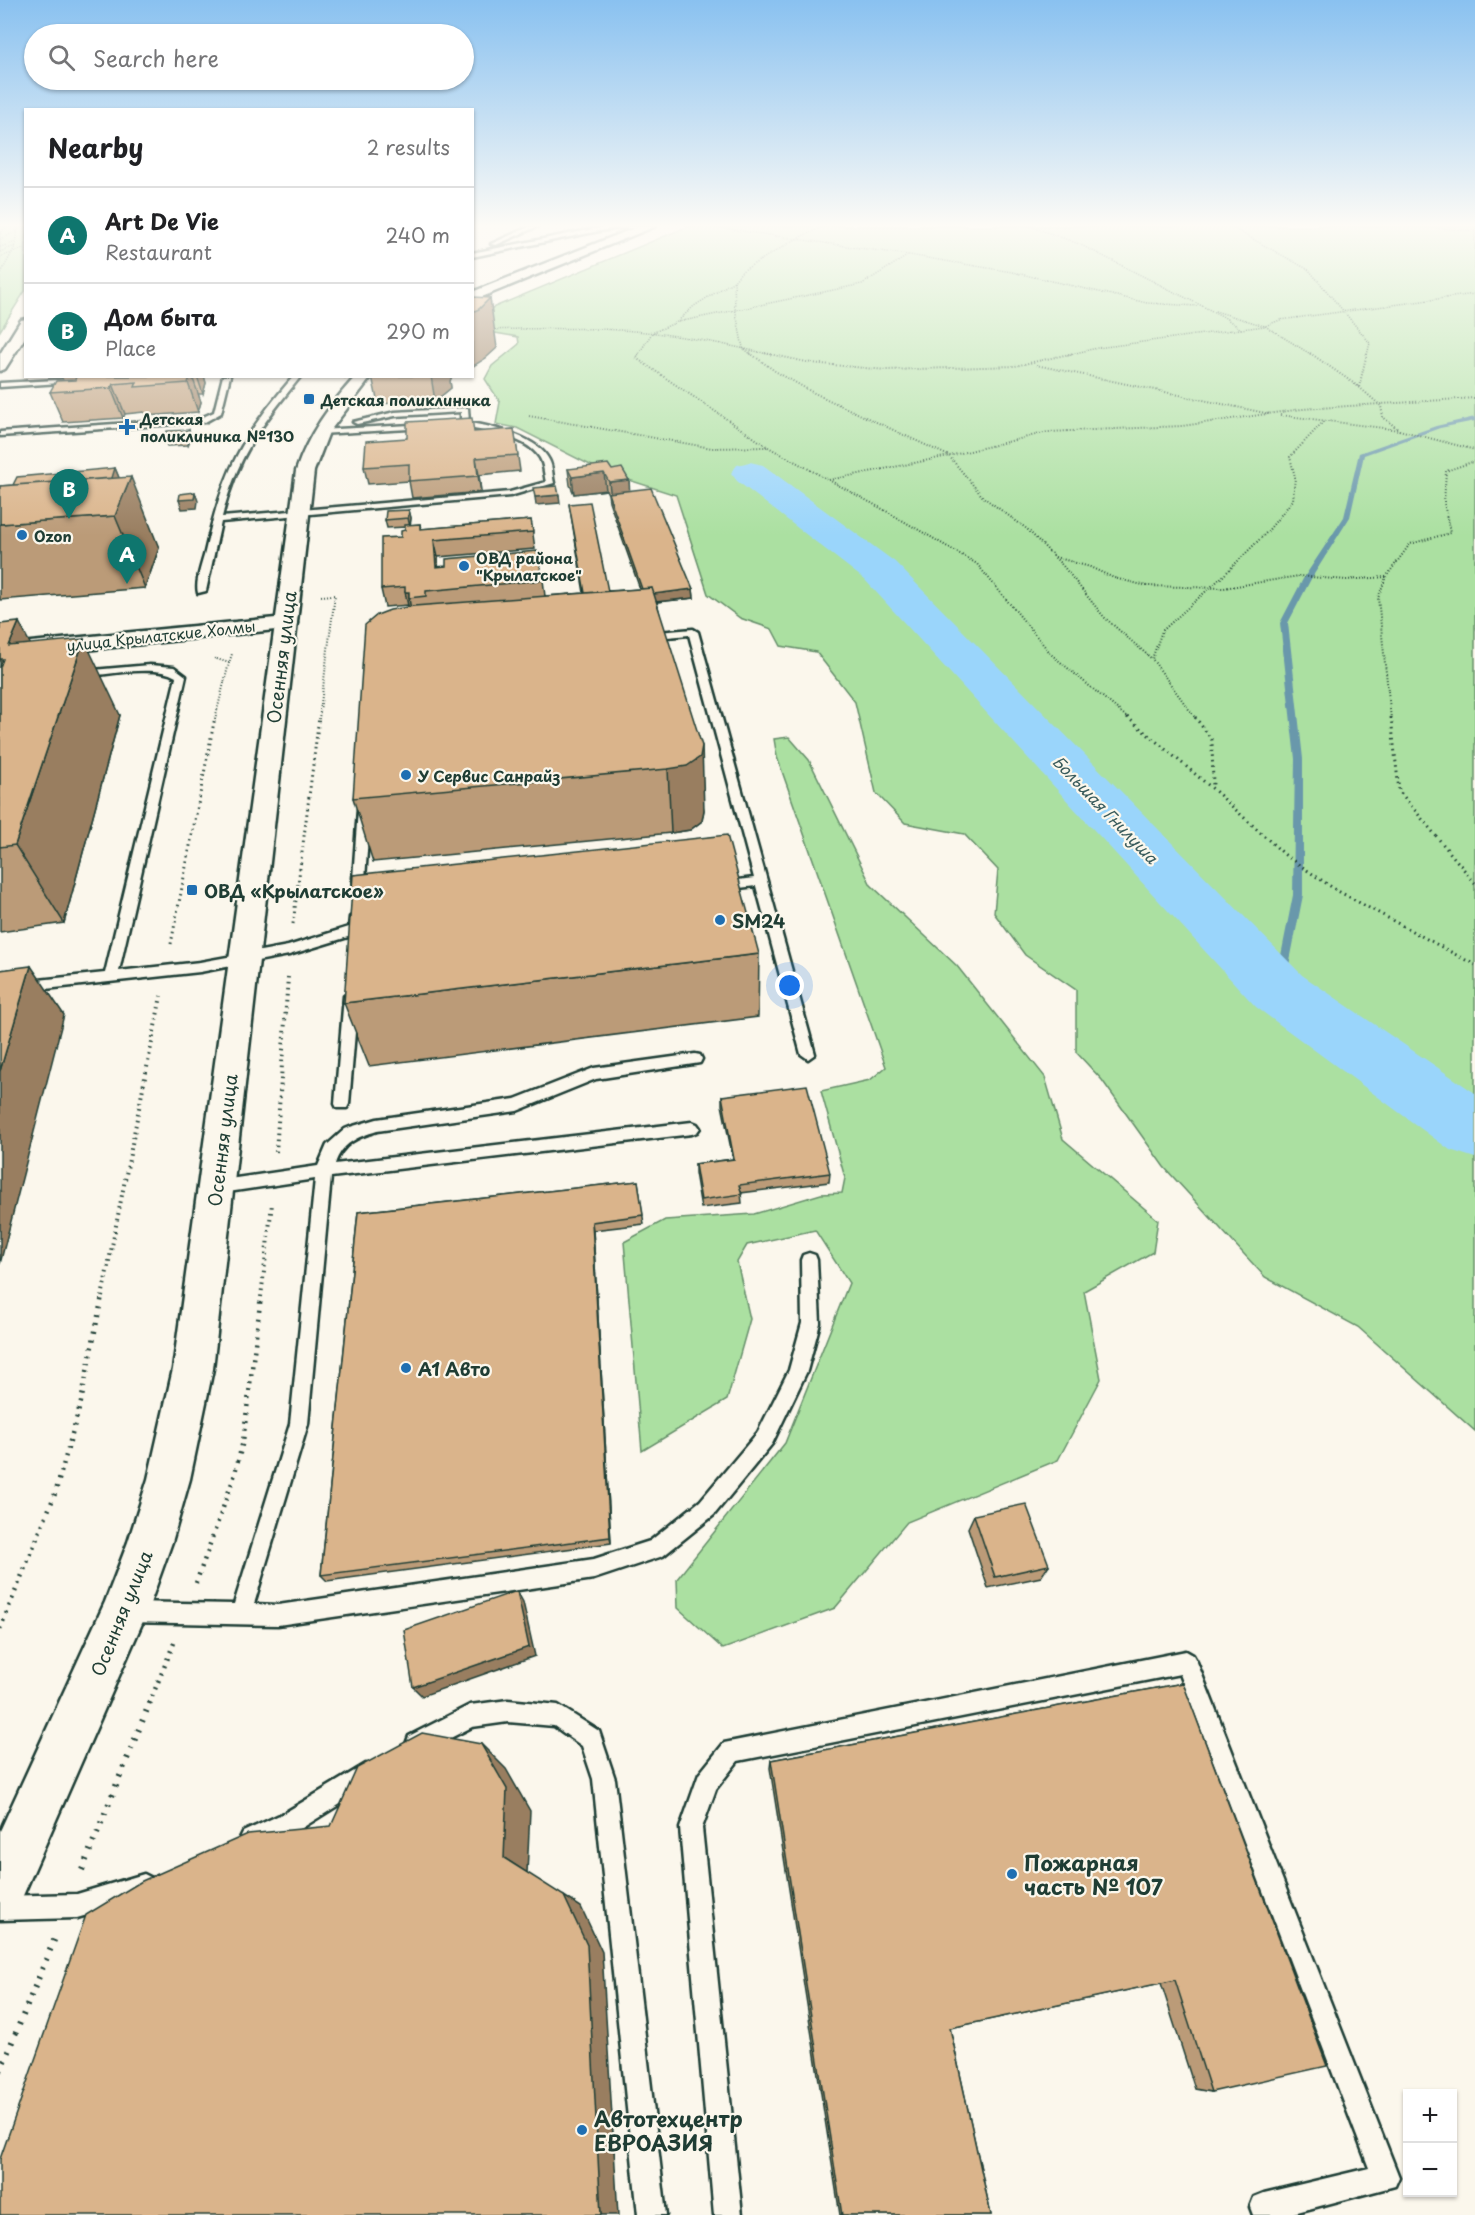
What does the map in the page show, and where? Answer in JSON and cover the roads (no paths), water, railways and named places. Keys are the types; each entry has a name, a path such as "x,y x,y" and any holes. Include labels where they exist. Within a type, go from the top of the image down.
{"main road":[{"path":"0,366 22,329"},
{"name":"Осенняя улица","path":"0,1889 14,1828 124,1612 153,1532 183,1422 193,1369 308,458 322,428 342,401 364,378"},
{"name":"улица Крылатские Холмы","path":"0,652 286,623"}],"lane":[{"path":"0,434 202,420 217,413 226,378"},
{"path":"201,591 226,490 248,439 296,378"},
{"path":"0,385 80,379"},
{"path":"322,428 395,414 465,410 465,423"},
{"path":"219,516 510,494 550,483 544,458 529,443 465,423 443,425"},
{"path":"322,428 431,425"},
{"path":"634,637 693,632 808,1054"},
{"path":"69,675 150,668 170,669 181,676 111,977"},
{"path":"354,947 365,799"},
{"path":"713,887 760,881"},
{"path":"0,989 166,972 289,950 356,930 374,928"},
{"path":"342,1104 352,978"},
{"path":"241,1614 299,1424 324,1172 332,1149 350,1133 377,1125 517,1105 594,1074 695,1059"},
{"path":"215,1187 692,1128"},
{"path":"124,1612 278,1615 594,1569 656,1549 707,1508 765,1438 798,1371 812,1323 809,1260"},
{"path":"728,2215 691,1828 707,1782 732,1751 1186,1662 1386,2177 1264,2207 1267,2215"},
{"path":"232,1850 294,1820 390,1761 470,1716 507,1712 558,1716 591,1739 603,1779 652,2215"},
{"path":"0,1908 77,1906 170,1878"}],"waterway":[{"path":"1279,991 1298,895 1299,759 1284,623 1307,579 1347,517 1361,454 1438,427 1475,419"},
{"name":"Большая Гнилуша","path":"750,473 880,571 1279,991 1475,1130"}],"place":[{"name":"Детская поликлиника","path":"309,399"},
{"name":"Детская поликлиника №130","path":"127,427"},
{"name":"Дом быта","path":"69,519"},
{"name":"Ozon","path":"22,535"},
{"name":"ОВД района \"Крылатское\"","path":"464,566"},
{"name":"Art De Vie","path":"127,584"},
{"name":"У Сервис Санрайз","path":"406,775"},
{"name":"ОВД «Крылатское»","path":"192,890"},
{"name":"SM24","path":"720,920"},
{"name":"А1 Авто","path":"406,1368"},
{"name":"Пожарная часть № 107","path":"1012,1874"},
{"name":"Автотехцентр ЕВРОАЗИЯ","path":"582,2130"}]}
